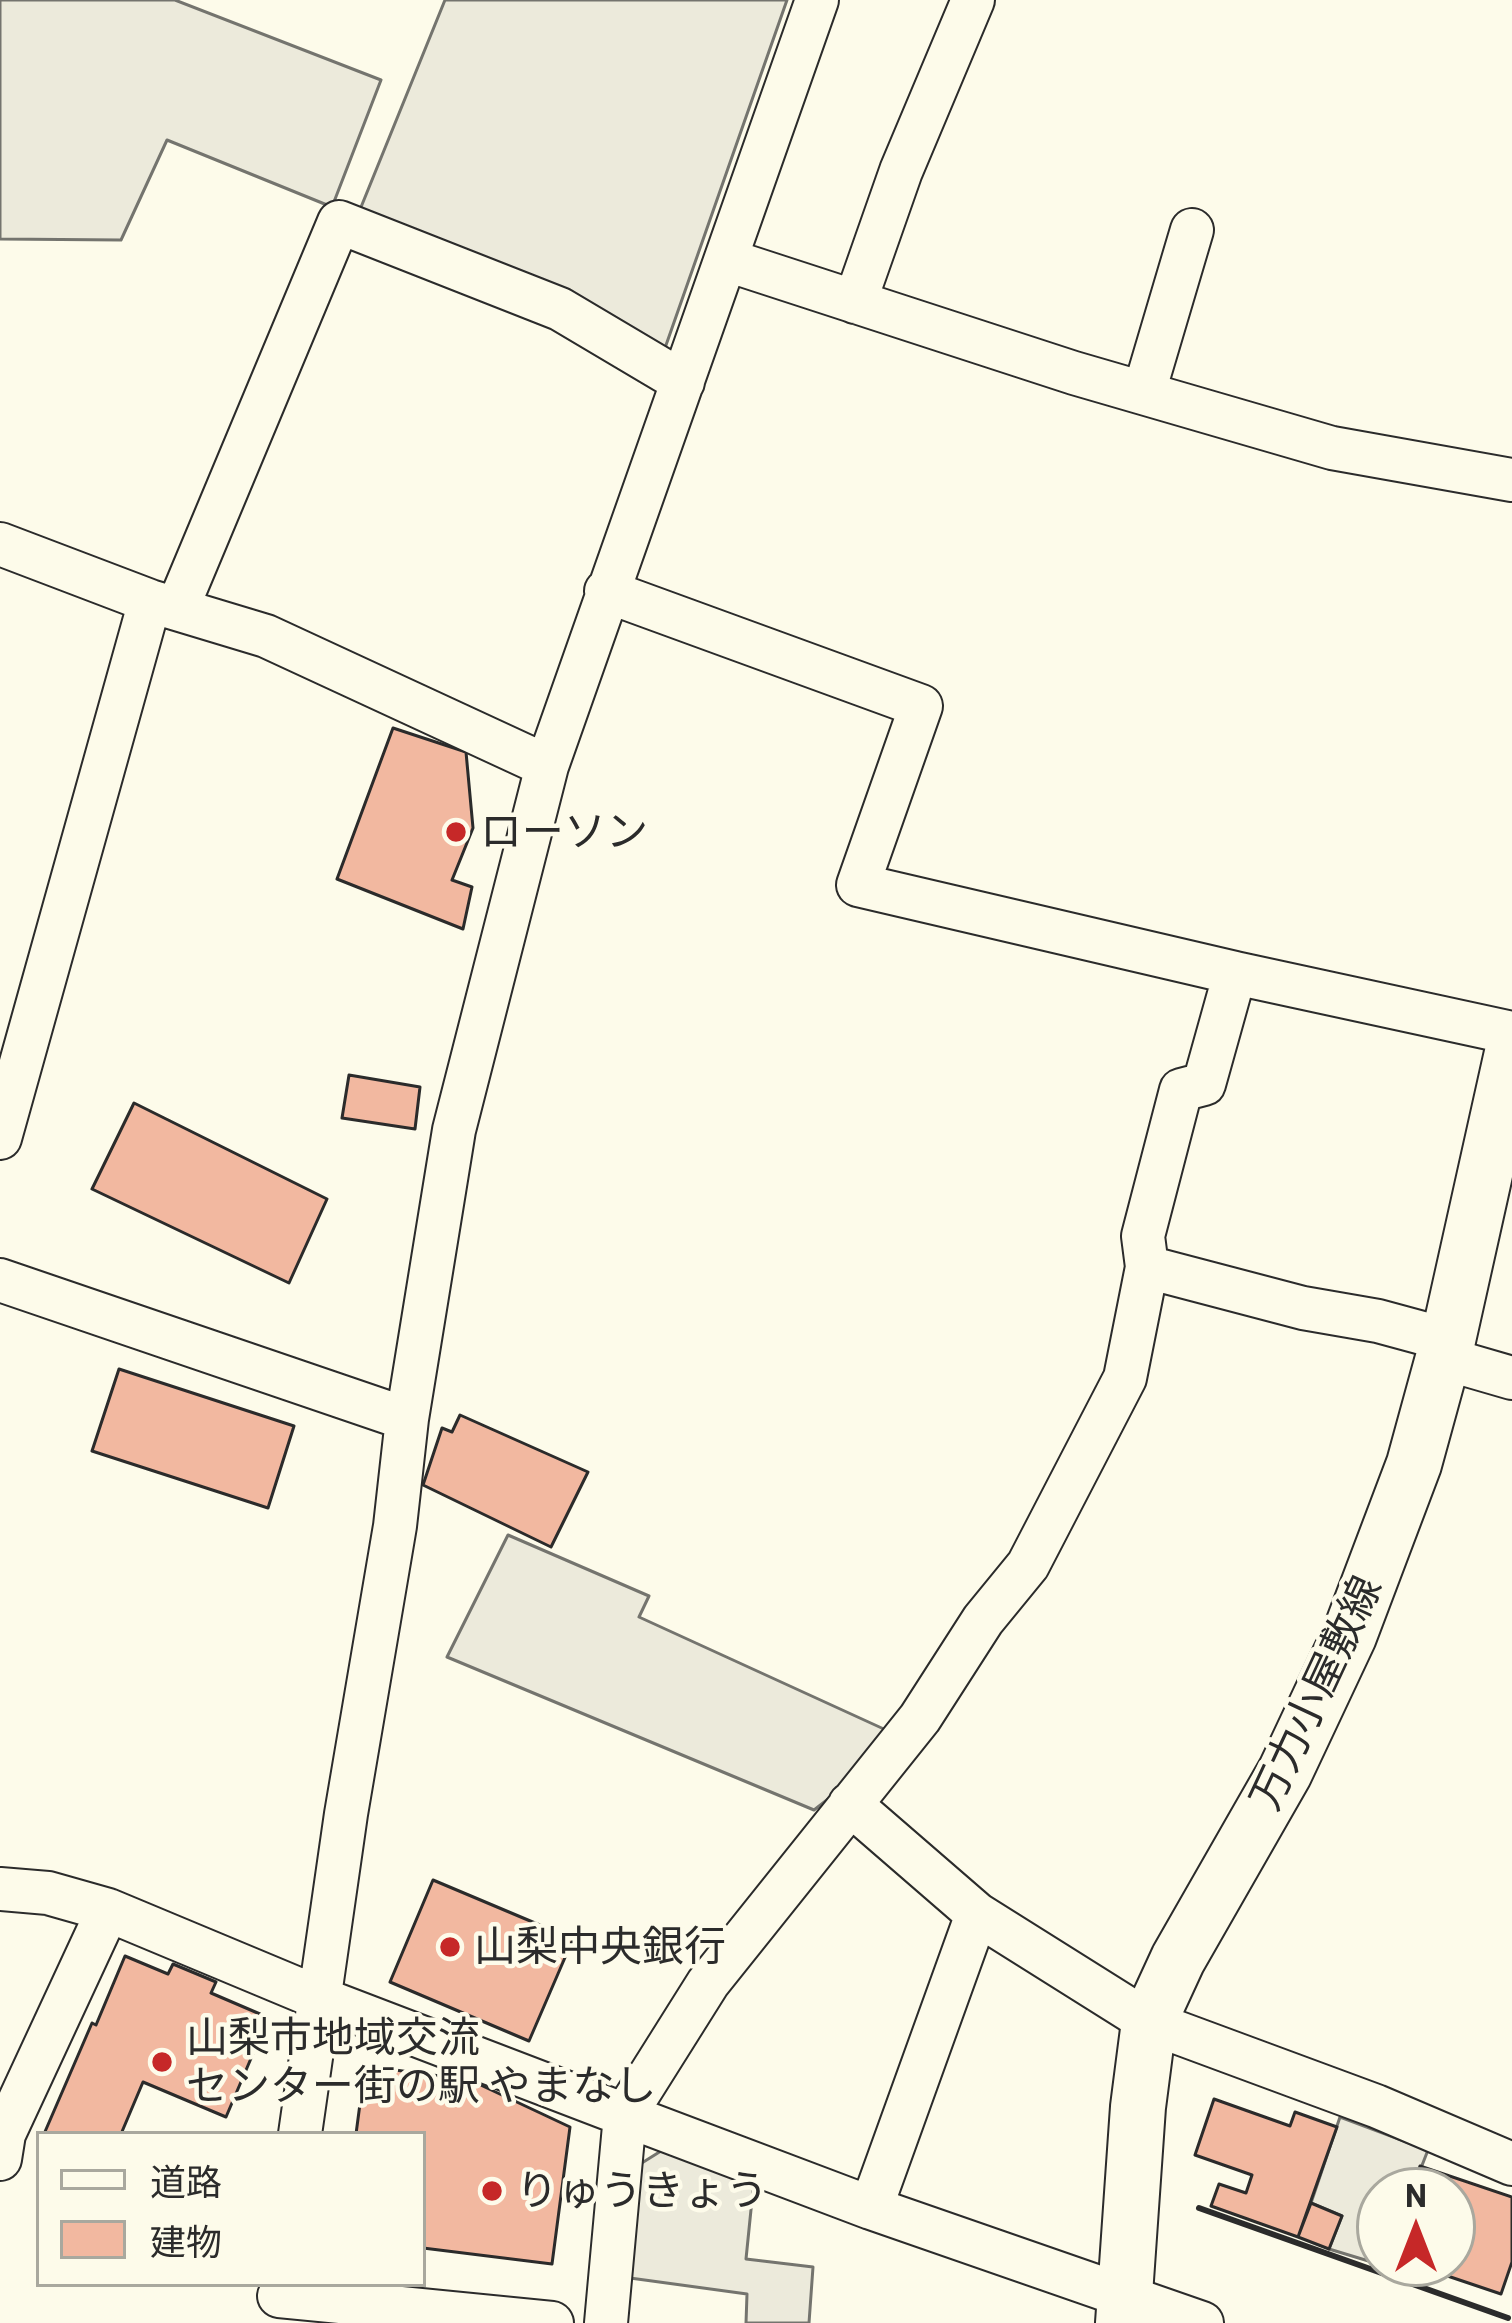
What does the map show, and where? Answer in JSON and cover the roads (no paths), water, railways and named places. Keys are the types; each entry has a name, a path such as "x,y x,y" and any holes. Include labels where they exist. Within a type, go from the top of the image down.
{"main road":[{"name":"万力小屋敷線","path":"1124,2309 1149,2022 1178,1959 1285,1772 1349,1636 1414,1464 1446,1349 1512,1053"}],"street":[{"path":"301,2131 346,1814 454,1130 547,766 817,0"},
{"path":"855,302 901,171 973,0"},
{"path":"0,1138 164,605 339,222 560,309 683,382"},
{"path":"1144,392 1192,230"},
{"path":"727,260 1074,373 1332,448 1512,480"},
{"path":"0,544 164,605 266,636 547,766"},
{"path":"606,591 921,706 858,885 1512,1033"},
{"path":"606,2323 625,2115 708,1983 920,1718 982,1620 1028,1565 1125,1378 1147,1267 1143,1236 1181,1090 1204,1084 1235,973"},
{"path":"1147,1267 1303,1308 1378,1321 1512,1378"},
{"path":"0,1280 407,1419"},
{"path":"850,1804 977,1913 1149,2022 1376,2106 1512,2164"},
{"path":"0,1889 48,1893 107,1910 319,1998 1124,2309 1202,2323"},
{"path":"1,2142 107,1910"},
{"path":"872,2208 977,1913"},
{"path":"278,2301 552,2323"}],"place":[{"name":"ローソン","path":"456,832"},
{"name":"山梨中央銀行","path":"450,1947"},
{"name":"山梨市地域交流 センター街の駅 やまなし","path":"162,2062"},
{"name":"りゅうきょう","path":"492,2191"}]}
